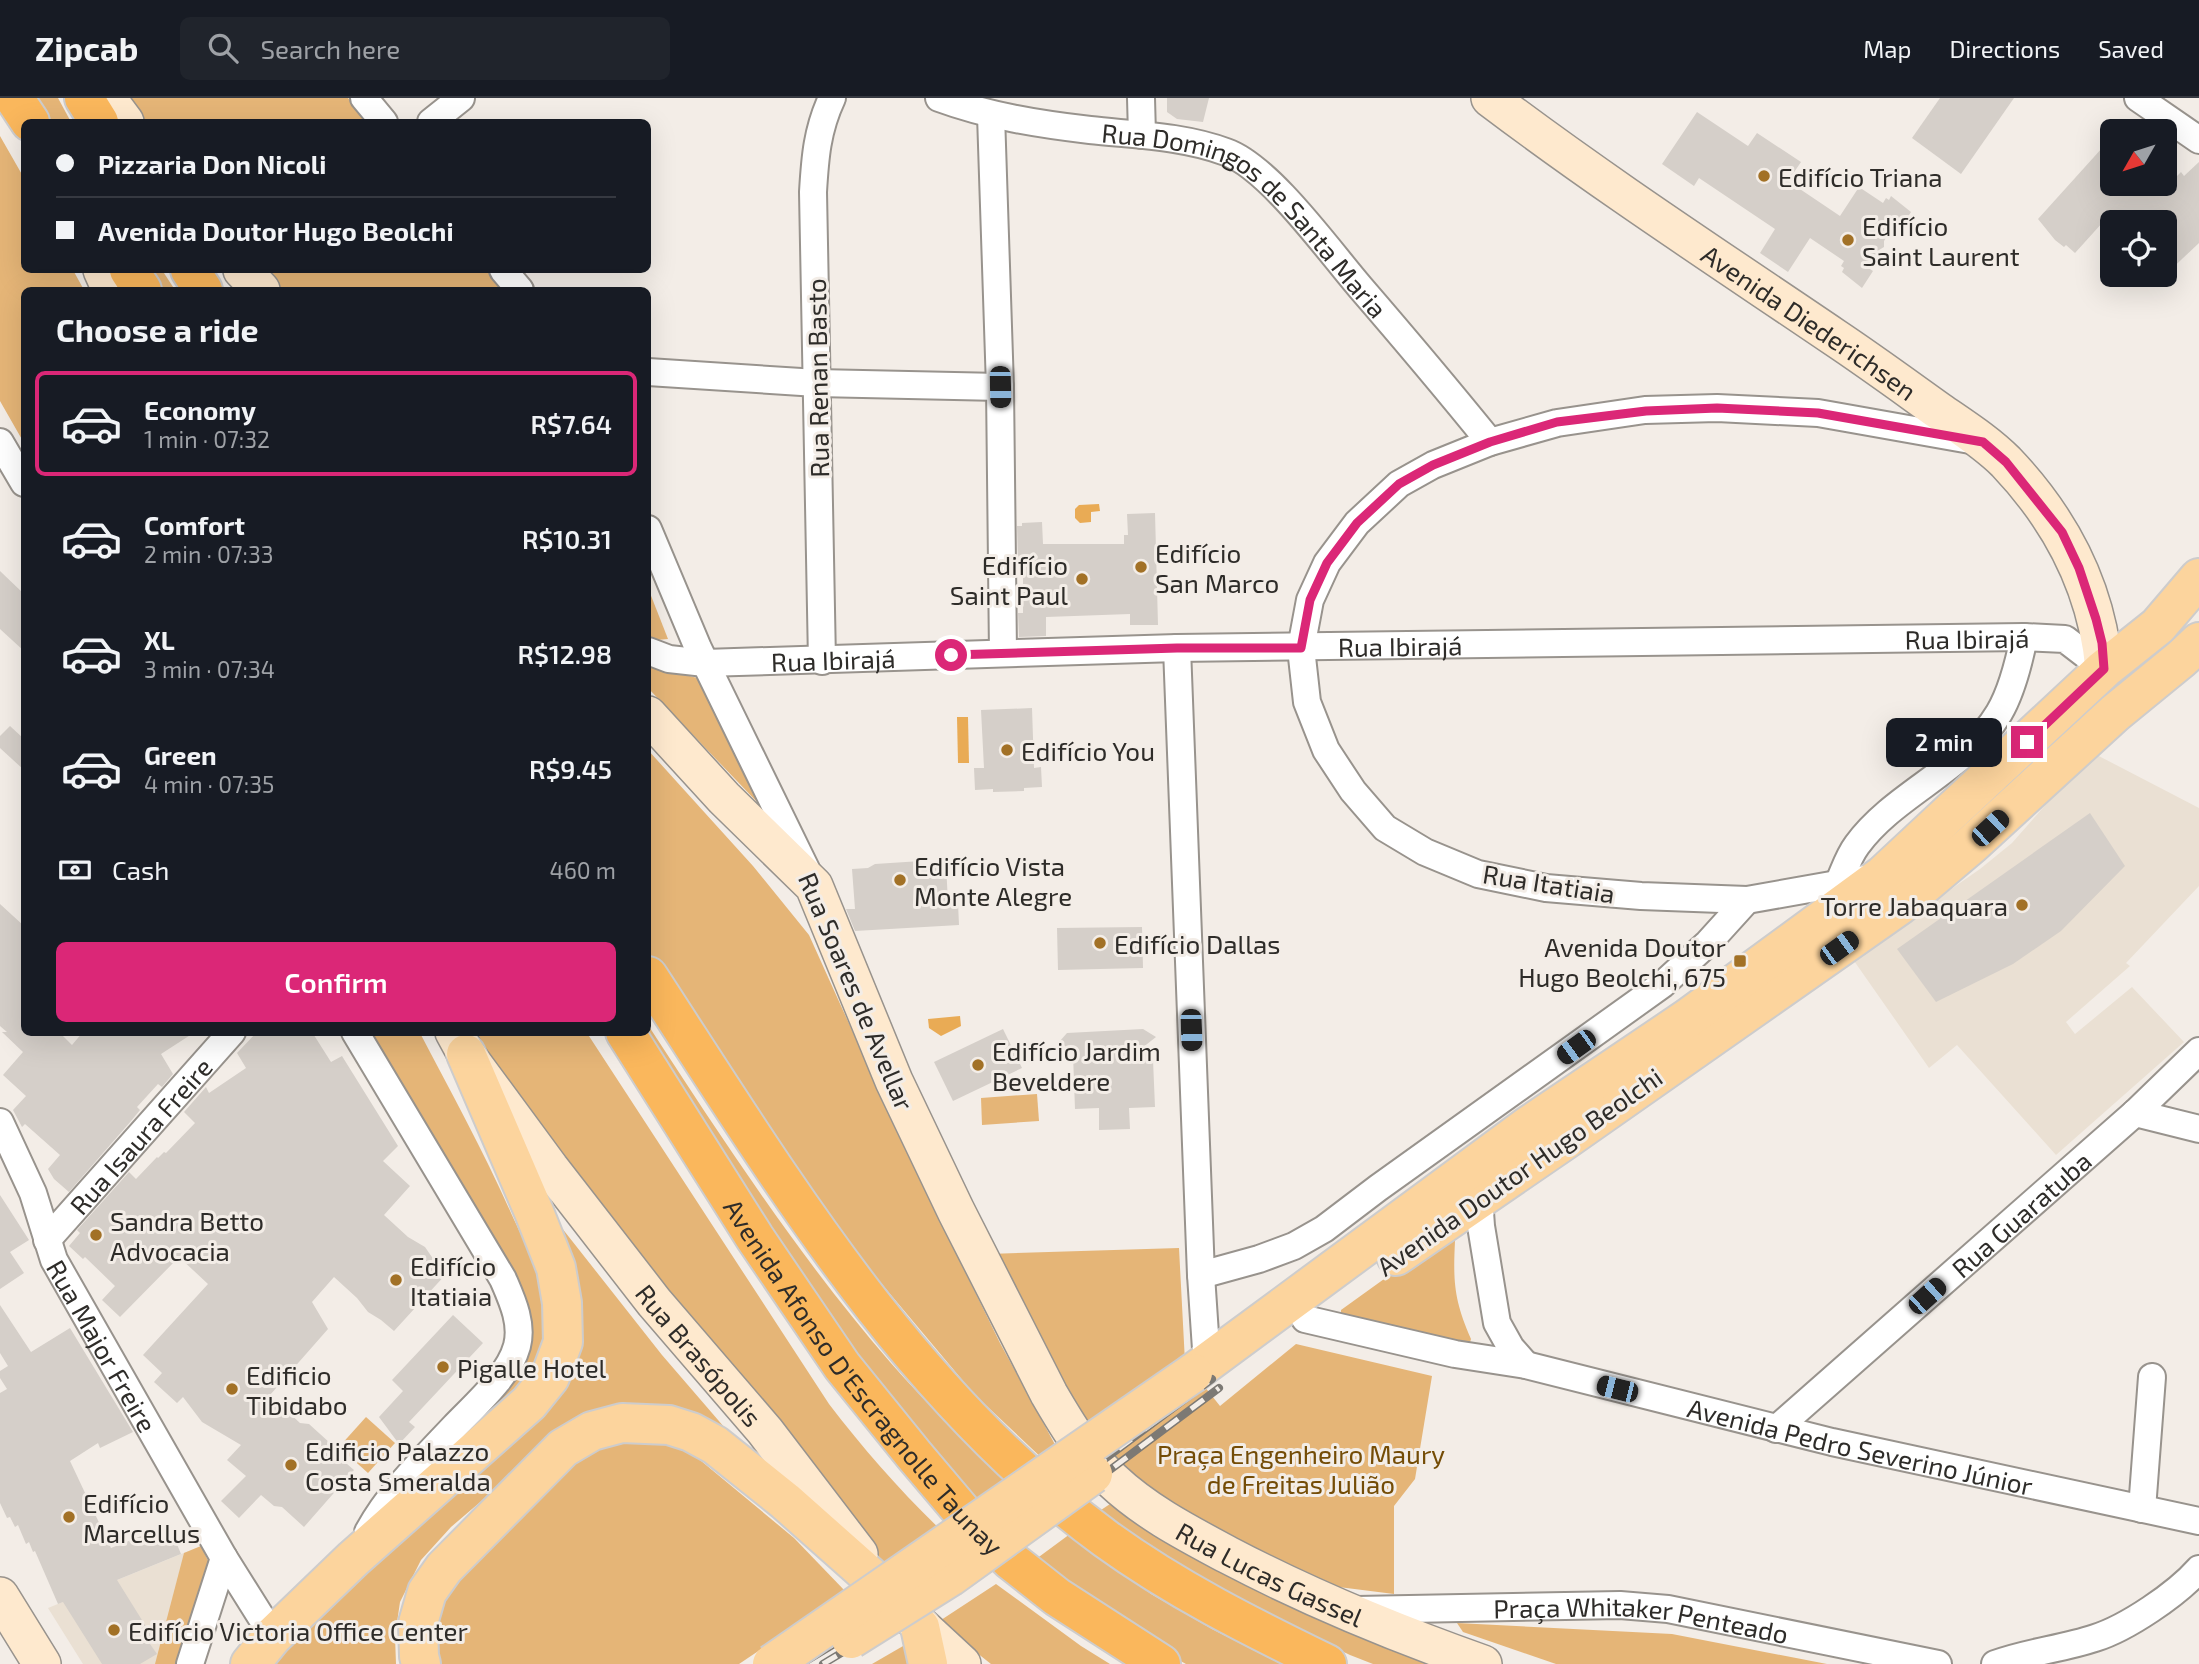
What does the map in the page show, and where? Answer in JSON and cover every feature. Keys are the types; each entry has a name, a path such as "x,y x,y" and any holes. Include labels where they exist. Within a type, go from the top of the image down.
{"highway":[{"path":"14,98 28,119"},
{"path":"84,98 97,119"},
{"name":"Avenida Afonso D'Escragnolle Taunay","path":"651,981 765,1156 839,1262 894,1332 975,1423 1035,1481 1106,1539 1174,1584 1236,1620 1327,1664"},
{"name":"Avenida Afonso D'Escragnolle Taunay","path":"628,1036 755,1238 842,1366 914,1455 970,1520 1010,1560 1057,1597 1161,1664"}],"main road":[{"name":"Avenida Doutor Hugo Beolchi","path":"810,1664 950,1577 1204,1375 1528,1126 1688,1018 1883,875 2104,669 2158,626 2199,578"},
{"name":"Avenida Doutor Hugo Beolchi","path":"772,1664 1204,1375 1305,1319 1900,905 1971,845 2115,713 2199,642"},
{"path":"2029,793 2103,701 2107,682 2104,669"},
{"path":"262,1650 353,1559 529,1403 550,1377 563,1342 562,1303 556,1268 460,1043"},
{"path":"1479,1198 1479,1187 1488,1166 1556,1114 1568,1101"},
{"path":"421,1664 418,1623 427,1592 444,1568 564,1448 592,1431 622,1423 669,1425 691,1432 715,1445 743,1465 891,1595"},
{"path":"920,1627 928,1664"}],"street":[{"path":"107,98 123,119"},
{"path":"365,98 382,119"},
{"path":"435,119 461,98"},
{"name":"Rua Renan Basto","path":"822,660 813,192 822,120 832,98"},
{"name":"Rua Domingos de Santa Maria","path":"939,98 991,115 1198,143 1238,156 1265,178 1427,364 1490,442"},
{"path":"1141,98 1142,135"},
{"name":"Avenida Diederichsen","path":"1490,98 1860,355 1983,442 2006,462 2062,532 2079,568 2096,619 2102,643 2104,669"},
{"path":"2138,98 2190,134"},
{"path":"2168,98 2190,134"},
{"path":"991,115 1000,387 1003,653"},
{"path":"245,273 258,287"},
{"path":"506,273 517,287"},
{"path":"651,372 817,383 1000,387"},
{"name":"Rua Itatiaia","path":"1883,875 1746,900 1641,896 1546,888 1478,874 1425,852 1385,828 1353,792 1326,750 1307,702 1301,648 1310,600 1327,563 1357,523 1399,484 1433,465 1490,442 1557,422 1646,411 1717,408 1818,413 1983,442"},
{"path":"0,442 21,477"},
{"name":"Rua Soares de Avellar","path":"651,536 705,663 814,887 894,1081 950,1199 1049,1394 1081,1445"},
{"path":"1838,884 1855,848 1882,818 1961,756 1986,731 2000,712 2019,660 2024,636"},
{"name":"Rua Ibirajá","path":"651,652 669,659 705,663 1177,648 2024,636 2065,639 2104,669"},
{"path":"1177,648 1204,1375"},
{"path":"651,718 724,798 814,887"},
{"path":"1201,1275 1294,1246 1324,1228 1663,984 1708,943 1746,900"},
{"path":"1663,984 1688,1018"},
{"name":"Rua Isaura Freire","path":"47,1240 228,1036"},
{"path":"353,1559 376,1517 396,1492 489,1391 510,1363 517,1346 519,1324 503,1279 357,1036"},
{"name":"Rua Brasópolis","path":"460,1043 543,1158 654,1302 765,1431 891,1595 920,1627 962,1664"},
{"name":"Rua Guaratuba","path":"1776,1429 2134,1113 2199,1051"},
{"path":"2134,1113 2199,1129"},
{"name":"Rua Major Freire","path":"0,1122 33,1193 54,1260 224,1558 262,1650"},
{"path":"1479,1198 1488,1276 1497,1323 1511,1348 1526,1365"},
{"name":"Avenida Pedro Severino Júnior","path":"1305,1319 1455,1354 1526,1365 1776,1429 2199,1521"},
{"path":"2142,1509 2152,1377"},
{"name":"Rua Lucas Gassel","path":"1081,1445 1112,1480 1139,1503 1184,1531 1243,1563 1342,1610 1483,1664"},
{"path":"190,1664 224,1558"},
{"path":"1995,1664 2097,1637 2140,1616 2188,1582 2199,1569"},
{"path":"0,1596 41,1664"},
{"name":"Praça Whitaker Penteado","path":"1342,1610 1620,1605 1668,1609 1938,1664"}],"shaded area":[{"path":"1099,504 1100,511 1091,512 1091,522 1080,523 1075,518 1075,509 1079,505"},
{"path":"957,717 968,717 969,763 958,763"},
{"path":"2095,754 2199,808 2199,886 2126,963 2130,966 2066,1022 2075,1034 2132,987 2184,1042 2056,1155 1957,1045 1929,1068 1852,958 1980,869 2012,843"},
{"path":"960,1016 961,1026 941,1036 929,1028 928,1019"},
{"path":"201,1546 210,1565 175,1664 83,1664 48,1608"}],"green space":[{"path":"36,98 58,98 69,119 48,119"},
{"path":"128,98 348,98 366,119 144,119"},
{"path":"0,136 21,173 21,273 75,273 82,287 21,287 21,438 0,401"},
{"path":"142,273 164,273 173,287 152,287"},
{"path":"263,273 490,273 501,287 275,287"},
{"path":"651,596 668,639 651,638"},
{"path":"651,666 701,679 760,798 758,803 651,691"},
{"path":"651,753 753,866 809,935 912,1163 1000,1343 1059,1452 1046,1462 974,1394 839,1233 676,999 651,958"},
{"path":"651,1030 763,1197 824,1281 919,1394 1013,1487 974,1517 864,1386 650,1036"},
{"path":"361,1036 422,1036 501,1190 532,1259 541,1287 544,1330 541,1347 531,1368 511,1393 450,1447 523,1343"},
{"path":"469,1036 589,1036 829,1404 885,1472 946,1535 891,1571 805,1473"},
{"path":"1037,1094 1039,1121 982,1125 981,1098"},
{"path":"554,1218 662,1355 737,1442 680,1419 499,1486 451,1527 421,1560 400,1602 395,1636 396,1664 265,1664 561,1379"},
{"path":"1448,1233 1455,1241 1456,1291 1471,1339 1468,1349 1341,1318 1341,1310"},
{"name":"Praça Engenheiro Maury de Freitas Julião","path":"1179,1248 1185,1362 1220,1406 1296,1344 1432,1376 1415,1479 1394,1506 1394,1594 1307,1583 1197,1529 1090,1444 988,1254"},
{"path":"366,1417 395,1443 368,1473 339,1447"},
{"path":"623,1438 661,1442 694,1455 794,1538 846,1592 739,1664 424,1664 447,1576 590,1449"},
{"path":"1116,1500 1433,1664 1373,1664 1281,1622 1218,1589 1145,1543 1101,1510"},
{"path":"1070,1534 1151,1594 1281,1664 1186,1664 1161,1650 1032,1562"},
{"path":"201,1546 210,1565 176,1664 155,1664 184,1553"},
{"path":"996,1584 1110,1664 991,1664 938,1622"},
{"path":"1457,1623 1672,1634 1827,1664 1556,1664 1463,1632"},
{"path":"910,1642 915,1664 872,1664"}],"building":[{"path":"1167,98 1209,98 1203,122 1177,119 1167,112"},
{"path":"1940,98 2014,98 1961,174 1912,138"},
{"path":"1697,112 1748,146 1757,133 1801,162 1788,181 1840,216 1859,187 1883,203 1891,196 1911,212 1902,226 1896,222 1884,241 1884,247 1867,267 1873,271 1862,288 1842,272 1844,261 1810,238 1788,272 1760,253 1775,229 1699,178 1694,186 1662,164"},
{"path":"2100,150 2100,196 2177,196 2177,176 2181,172 2184,176 2199,162 2199,243 2177,264 2177,210 2100,210 2100,225 2075,253 2055,240 2038,219"},
{"path":"1155,513 1158,625 1130,625 1130,614 1046,617 1046,636 1019,637 1018,613 1023,613 1023,561 1018,561 1017,526 1022,526 1022,523 1042,522 1043,544 1124,544 1124,535 1128,535 1127,514"},
{"path":"0,571 21,591 21,648 0,629"},
{"name":"Edifício You","path":"1032,708 1034,768 1041,767 1042,787 1024,788 1024,791 975,790 974,768 984,768 981,710"},
{"path":"10,726 21,736 21,767 0,748 0,736"},
{"name":"Torre Jabaquara","path":"2090,813 2125,866 2061,931 2013,964 1936,1002 1897,949"},
{"path":"921,861 927,865 946,864 948,903 958,903 959,925 855,931 846,909 855,909 852,869 868,868 875,864"},
{"path":"0,904 21,923 21,1036 63,1036 72,1045 80,1036 189,1036 161,1054 173,1074 162,1087 158,1084 137,1107 140,1110 69,1192 54,1179 48,1169 60,1155 25,1124 22,1127 13,1110 26,1096 3,1075 23,1052 2,1032 7,1032 0,1026"},
{"name":"Edifício Dallas","path":"1142,927 1143,968 1058,970 1057,928"},
{"name":"Edifício Jardim Beveldere","path":"1003,1029 1022,1068 953,1101 934,1062"},
{"path":"1143,1029 1156,1037 1142,1048 1153,1060 1155,1107 1129,1108 1130,1129 1099,1130 1099,1108 1075,1109 1073,1054 1060,1041 1067,1033"},
{"path":"253,1036 315,1036 331,1062 342,1056 398,1146 383,1161 410,1186 384,1215 408,1237 425,1247 447,1273 394,1331 368,1312 334,1277 312,1302 328,1329 270,1395 300,1423 309,1424 330,1443 332,1451 354,1470 304,1527 282,1507 274,1506 261,1495 239,1518 221,1501 246,1476 227,1460 241,1445 202,1422 183,1397 177,1403 154,1382 162,1373 143,1355 208,1284 179,1257 120,1317 102,1300 115,1286 85,1257 83,1259 69,1246 80,1233 77,1230 129,1172 136,1179 195,1123 184,1112 206,1087 209,1093 246,1068 237,1053"},
{"path":"0,1195 29,1240 10,1252 24,1273 0,1289"},
{"path":"0,1305 31,1352 70,1328 133,1432 100,1448 98,1443 70,1461 111,1548 169,1525 181,1554 117,1580 155,1641 150,1644 157,1654 140,1664 102,1664 63,1602 58,1604 35,1551 33,1552 29,1542 26,1544 18,1525 15,1527 10,1517 7,1518 0,1503 0,1393 7,1389 0,1378 0,1371 8,1366 0,1353"},
{"path":"453,1315 483,1343 409,1422 415,1427 399,1444 379,1417 403,1391 392,1380"}],"railway":[{"path":"801,1664 930,1586 1212,1379"},
{"path":"823,1664 936,1596 1038,1524 1219,1388"}],"place":[{"name":"Edifício Triana","path":"1764,176"},
{"name":"Edifício Saint Laurent","path":"1848,240"},
{"name":"Edifício San Marco","path":"1141,567"},
{"name":"Edifício Saint Paul","path":"1082,579"},
{"name":"Edifício You","path":"1007,750"},
{"name":"Edifício Vista Monte Alegre","path":"900,880"},
{"name":"Torre Jabaquara","path":"2022,905"},
{"name":"Edifício Dallas","path":"1100,943"},
{"name":"Avenida Doutor Hugo Beolchi, 675","path":"1740,961"},
{"name":"Edifício Jardim Beveldere","path":"978,1065"},
{"name":"Sandra Betto Advocacia","path":"96,1235"},
{"name":"Edifício Itatiaia","path":"396,1280"},
{"name":"Pigalle Hotel","path":"443,1367"},
{"name":"Edificio Tibidabo","path":"232,1389"},
{"name":"Edificio Palazzo Costa Smeralda","path":"291,1465"},
{"name":"Edifício Marcellus","path":"69,1517"},
{"name":"Edifício Victoria Office Center","path":"114,1630"}],"route":[{"path":"951,655 1177,648 1301,648 1310,600 1327,563 1357,523 1399,484 1433,465 1490,442 1557,422 1646,411 1717,408 1818,413 1983,442 2006,462 2062,532 2079,568 2096,619 2102,643 2104,669 2027,742"}]}
